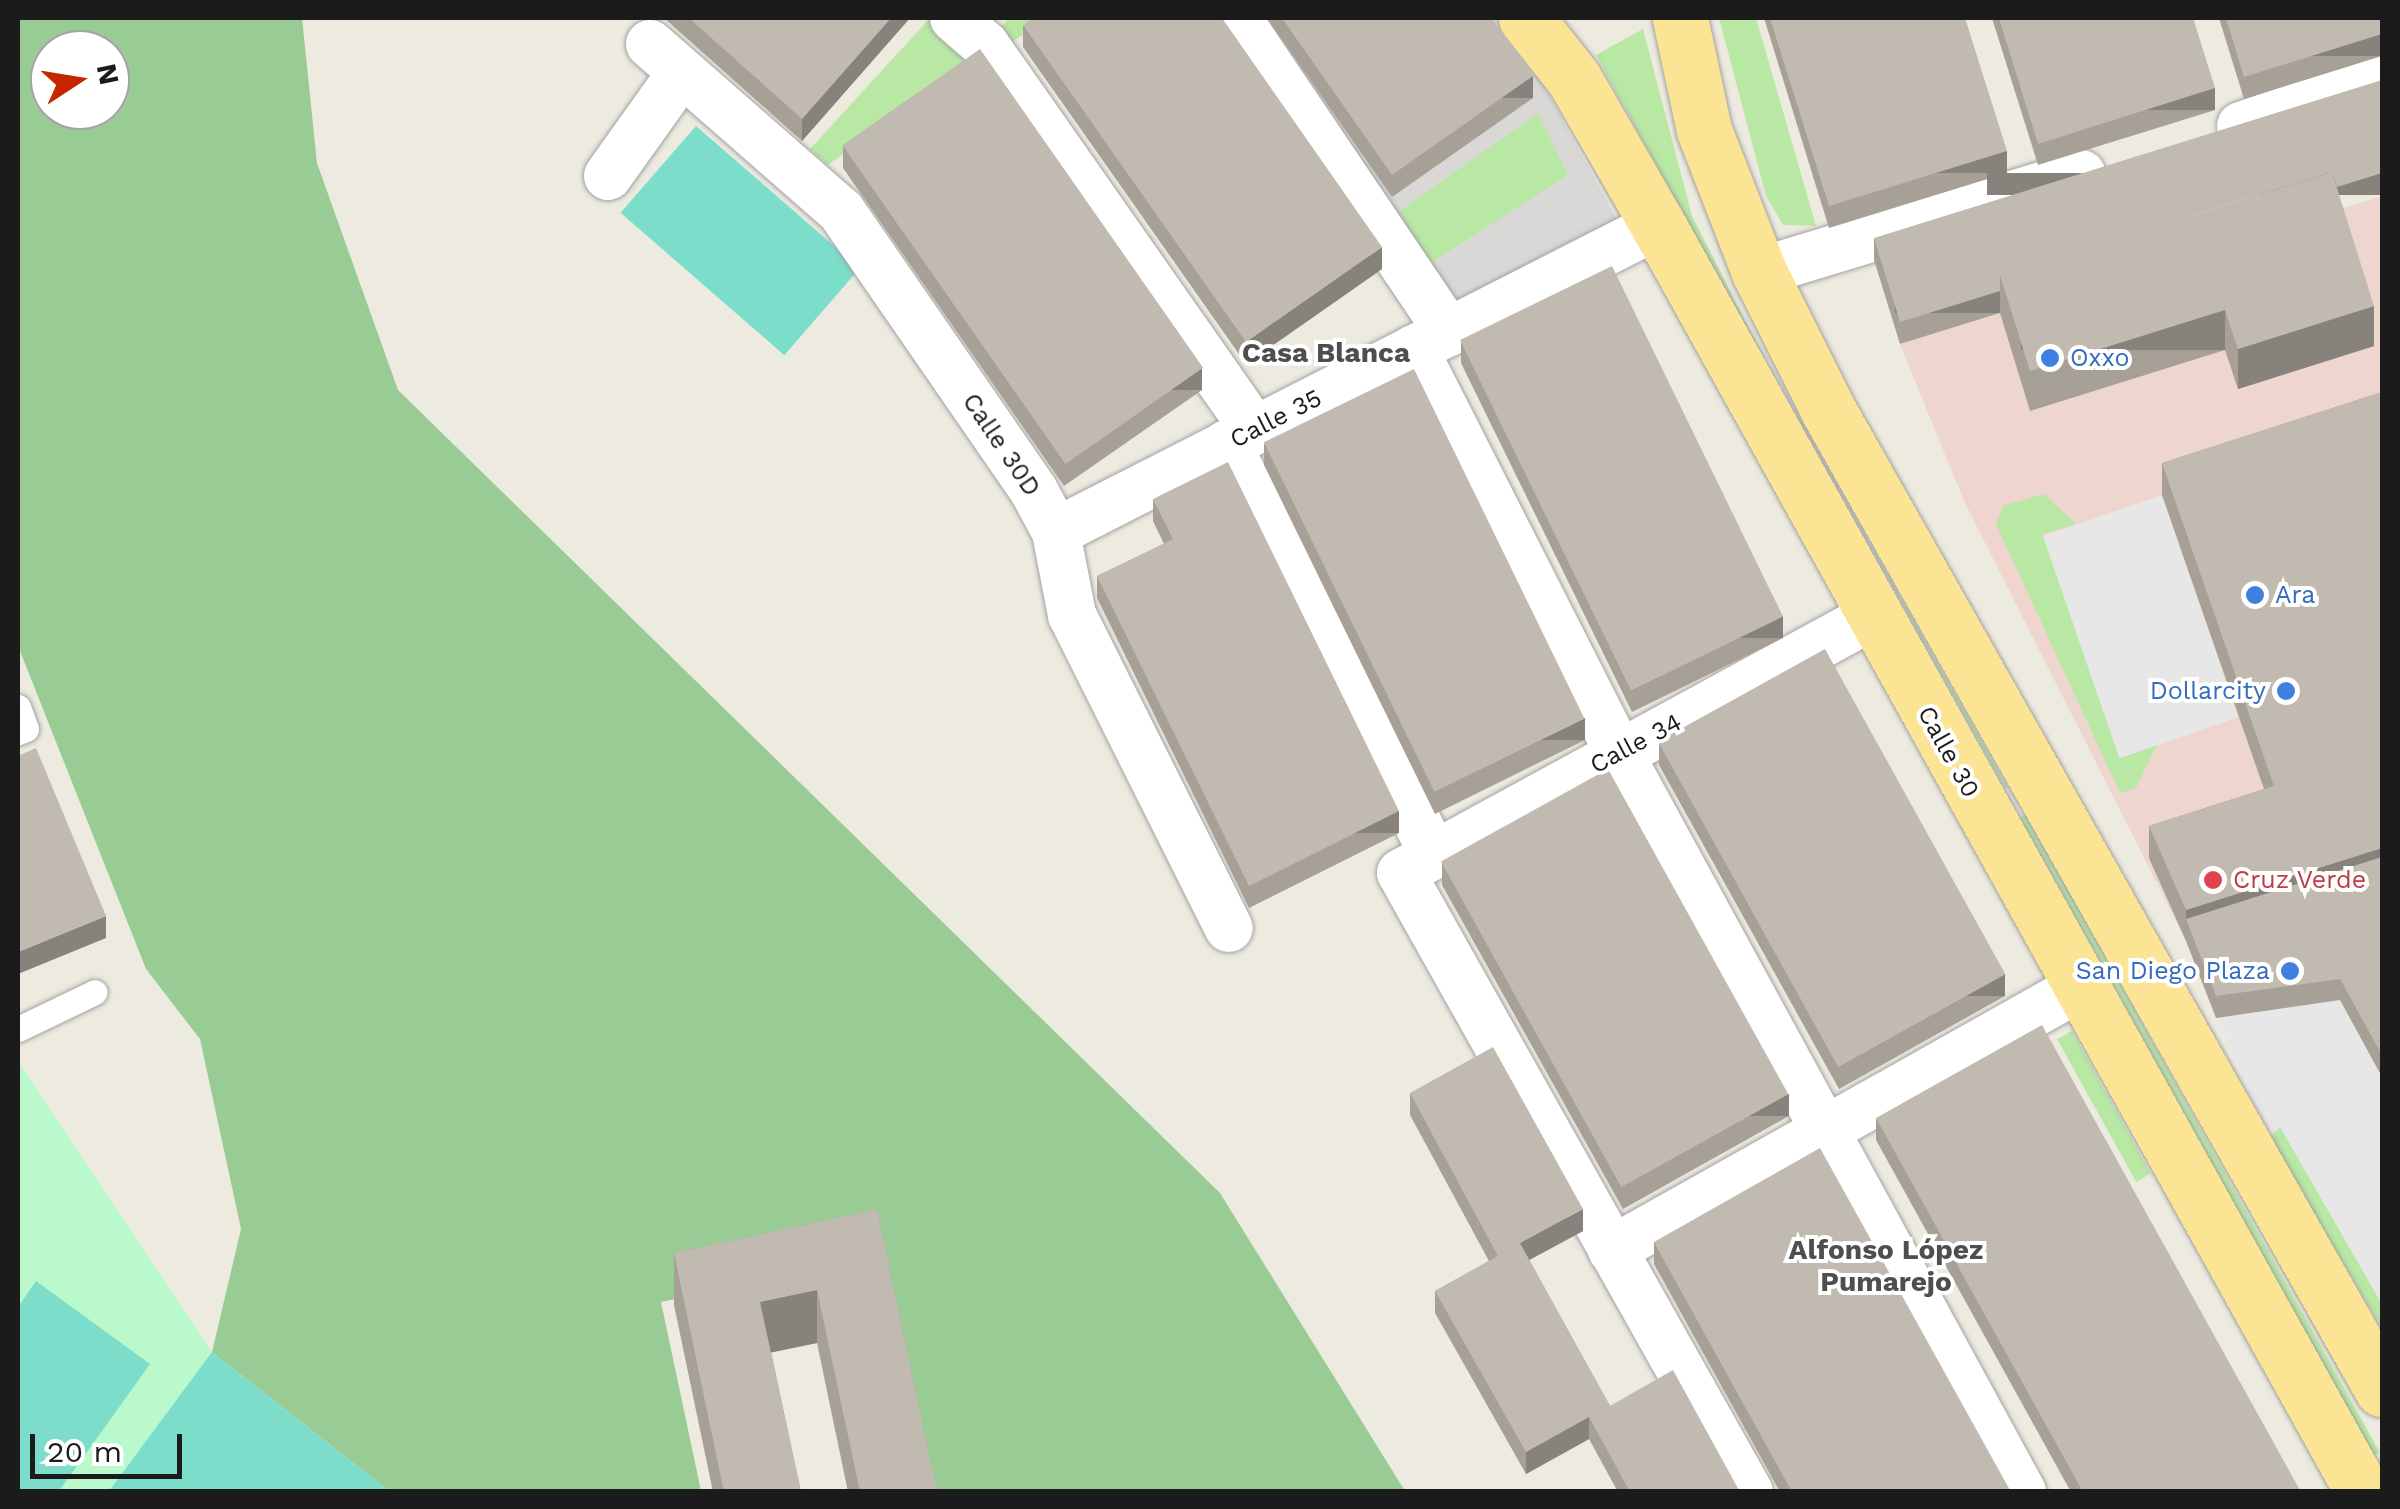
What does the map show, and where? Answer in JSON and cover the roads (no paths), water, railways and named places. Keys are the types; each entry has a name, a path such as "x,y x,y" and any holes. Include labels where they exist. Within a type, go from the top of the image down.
{"main road":[{"name":"Calle 30","path":"1526,18 1574,79 1658,225 2362,1492"},
{"path":"1680,18 1704,130 1759,272 1943,617 2382,1389"}],"street":[{"path":"954,18 985,45 1241,437 1417,864 1612,1250 1749,1492"},
{"path":"1237,18 1431,340 1619,753 2022,1492"},
{"name":"Calle 30D","path":"608,176 665,60 841,212 1056,532 1072,615 1229,928"},
{"path":"2195,140 2382,78"},
{"path":"1759,272 2122,162"},
{"name":"Calle 35","path":"1056,532 1658,225"},
{"name":"Calle 34","path":"1417,864 1872,616"},
{"path":"1612,1250 2080,987"}],"lane":[{"path":"18,707 26,729 18,732"},
{"path":"18,1029 96,992"}],"place":[{"name":"Oxxo","path":"2050,358"},
{"name":"Ara","path":"2255,595"},
{"name":"Dollarcity","path":"2286,691"},
{"name":"Cruz Verde","path":"2213,880"},
{"name":"San Diego Plaza","path":"2290,971"}],"district":[{"name":"Casa Blanca","path":"1326,353"},
{"name":"Alfonso López Pumarejo","path":"1886,1266"}]}
